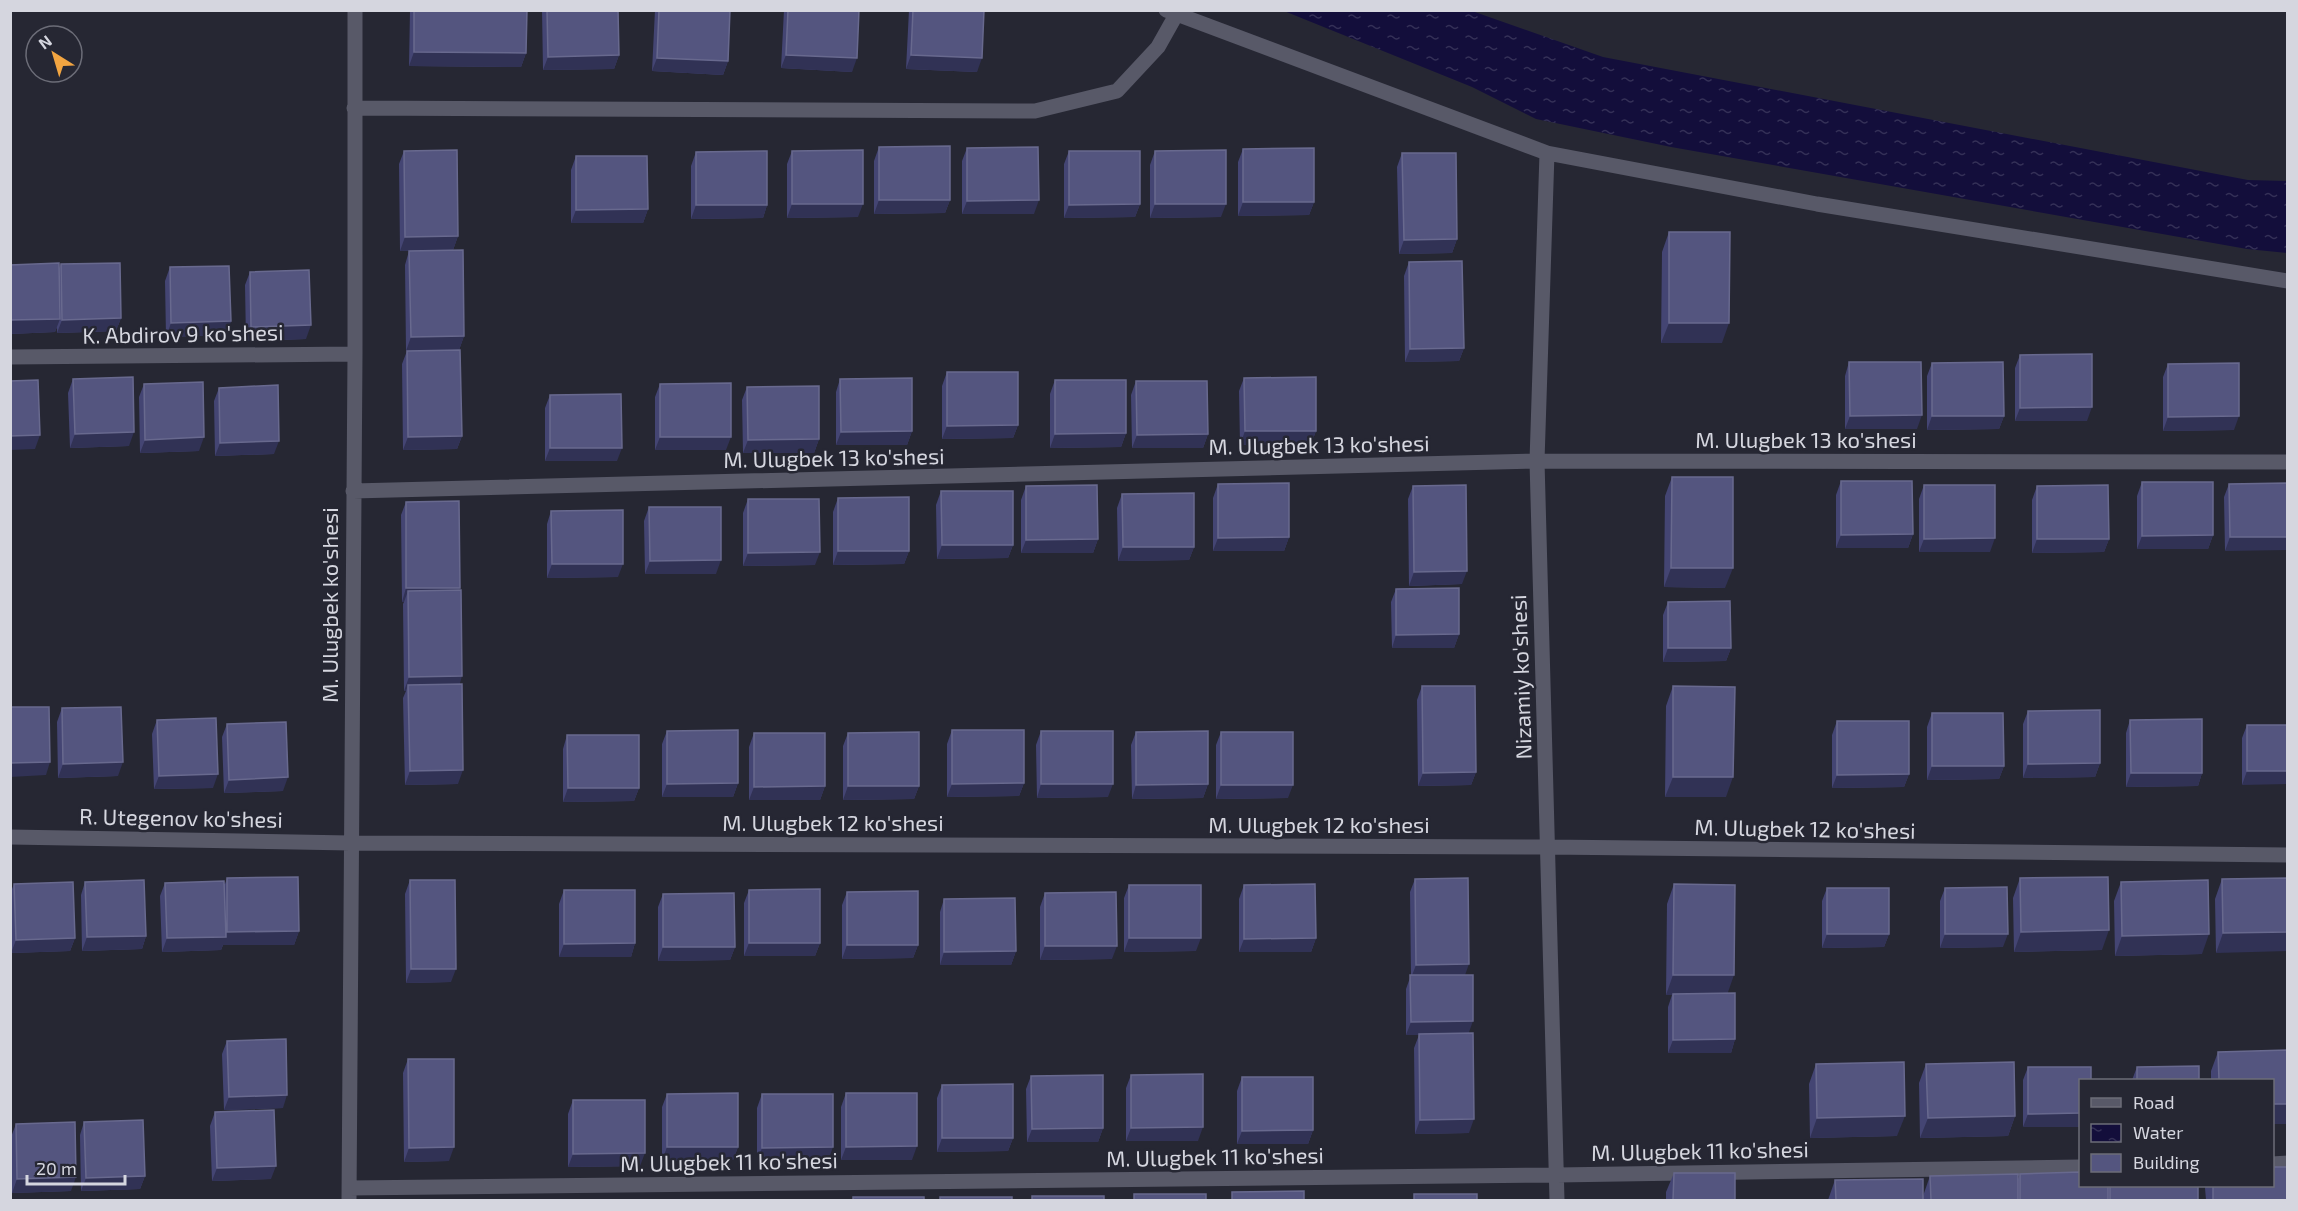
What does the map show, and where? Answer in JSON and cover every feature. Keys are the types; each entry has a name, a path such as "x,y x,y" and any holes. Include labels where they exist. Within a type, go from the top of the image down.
{"street":[{"name":"M. Ulugbek ko'shesi","path":"349,1194 355,10"},
{"path":"354,108 1035,111 1117,91 1158,47 1171,13 1547,153 1817,204 2288,281"},
{"name":"Nizamiy ko'shesi","path":"1547,153 1537,461 1557,1200"},
{"name":"K. Abdirov 9 ko'shesi","path":"10,357 355,354"},
{"name":"M. Ulugbek 13 ko'shesi","path":"353,491 1537,461 2288,462"},
{"name":"R. Utegenov ko'shesi","path":"10,837 350,843"},
{"name":"M. Ulugbek 12 ko'shesi","path":"350,843 1548,847 2288,855"},
{"name":"M. Ulugbek 11 ko'shesi","path":"349,1194 2079,1167"}],"water":[{"path":"1284,11 1472,11 1603,57 2248,180 2287,181 2287,253 2247,249 1671,147 1536,119 1472,87"}],"building":[{"path":"414,10 527,10 526,53 414,52"},
{"path":"547,10 618,10 619,55 548,57"},
{"path":"659,10 730,10 728,61 657,58"},
{"path":"788,10 859,10 857,58 786,55"},
{"path":"913,10 984,10 982,58 911,55"},
{"path":"950,146 950,200 879,200 879,147"},
{"path":"1038,147 1039,200 967,201 967,148"},
{"path":"1314,148 1314,202 1243,202 1243,149"},
{"path":"457,150 458,236 405,237 404,151"},
{"path":"863,150 863,204 792,204 792,151"},
{"path":"1226,150 1226,204 1155,204 1155,151"},
{"path":"767,151 767,205 696,205 696,152"},
{"path":"1069,151 1140,151 1140,204 1069,205"},
{"path":"1402,153 1456,153 1457,239 1404,240"},
{"path":"576,156 647,156 648,209 576,210"},
{"path":"1669,232 1730,232 1729,323 1669,323"},
{"path":"463,250 464,336 411,337 409,251"},
{"path":"1462,261 1464,348 1410,349 1409,262"},
{"path":"59,263 60,319 10,320 10,265"},
{"path":"120,263 121,318 62,320 61,264"},
{"path":"229,266 231,321 171,323 170,267"},
{"path":"309,270 311,325 251,327 250,272"},
{"path":"460,350 462,436 408,437 407,351"},
{"path":"2092,354 2092,407 2020,408 2020,355"},
{"path":"1849,362 1921,362 1922,415 1850,416"},
{"path":"2003,362 2004,416 1932,416 1932,363"},
{"path":"2239,363 2239,416 2168,417 2168,364"},
{"path":"947,372 1018,372 1018,425 947,426"},
{"path":"133,377 134,432 75,434 73,379"},
{"path":"1316,377 1316,431 1245,431 1244,378"},
{"path":"912,378 912,431 841,432 840,379"},
{"path":"38,380 40,435 10,436 10,381"},
{"path":"1055,380 1126,380 1126,433 1055,434"},
{"path":"1136,381 1207,381 1208,434 1137,435"},
{"path":"203,382 204,437 145,440 144,384"},
{"path":"731,383 731,437 660,437 660,384"},
{"path":"278,385 279,441 220,443 219,388"},
{"path":"819,386 819,439 748,440 747,387"},
{"path":"621,394 622,448 550,448 550,395"},
{"path":"1672,477 1733,477 1733,568 1671,568"},
{"path":"1841,481 1912,481 1913,534 1841,535"},
{"path":"2142,482 2213,482 2213,535 2142,536"},
{"path":"1289,483 1289,537 1218,538 1218,484"},
{"path":"2288,483 2288,537 2230,537 2229,484"},
{"path":"1097,485 1098,539 1026,540 1026,486"},
{"path":"1466,485 1467,571 1414,572 1413,486"},
{"path":"1924,485 1995,485 1995,538 1924,539"},
{"path":"2108,485 2109,539 2037,539 2037,486"},
{"path":"941,491 1013,491 1013,545 942,545"},
{"path":"1194,493 1194,547 1123,547 1122,494"},
{"path":"909,497 909,551 838,551 838,498"},
{"path":"748,499 819,499 820,552 748,553"},
{"path":"459,501 460,588 406,588 406,502"},
{"path":"649,507 721,507 721,560 650,561"},
{"path":"623,510 623,564 552,564 551,511"},
{"path":"1459,588 1459,634 1396,635 1396,589"},
{"path":"461,590 462,676 409,677 408,591"},
{"path":"1730,601 1731,648 1668,648 1668,602"},
{"path":"462,684 463,770 410,771 408,685"},
{"path":"1422,686 1475,686 1476,772 1423,773"},
{"path":"1673,686 1735,687 1733,777 1673,777"},
{"path":"10,707 49,707 50,762 10,763"},
{"path":"121,707 123,762 63,764 62,708"},
{"path":"2100,710 2100,763 2028,764 2028,711"},
{"path":"1932,713 2003,713 2004,766 1932,766"},
{"path":"216,718 218,774 159,776 157,720"},
{"path":"2202,719 2202,773 2131,773 2130,720"},
{"path":"1837,721 1909,721 1909,774 1837,775"},
{"path":"286,722 288,777 229,780 227,724"},
{"path":"2247,725 2288,725 2288,771 2247,771"},
{"path":"738,730 738,783 667,784 667,731"},
{"path":"952,730 1024,730 1024,783 952,784"},
{"path":"1041,731 1113,731 1113,784 1041,784"},
{"path":"1208,731 1208,784 1136,785 1136,732"},
{"path":"919,732 919,786 848,786 848,733"},
{"path":"1221,732 1293,732 1293,785 1221,785"},
{"path":"754,733 825,733 825,786 754,787"},
{"path":"567,735 639,735 639,788 568,788"},
{"path":"298,877 299,931 227,932 227,878"},
{"path":"2108,877 2109,930 2021,932 2020,878"},
{"path":"1468,878 1469,964 1416,965 1415,879"},
{"path":"2288,878 2288,932 2223,933 2222,879"},
{"path":"144,880 146,936 87,937 85,882"},
{"path":"410,880 455,880 456,969 411,969"},
{"path":"2208,880 2209,934 2122,936 2121,882"},
{"path":"224,881 226,937 167,938 165,883"},
{"path":"73,882 75,938 16,940 14,884"},
{"path":"1315,884 1316,938 1244,939 1244,885"},
{"path":"1674,884 1735,885 1734,975 1673,975"},
{"path":"1129,885 1201,885 1201,938 1129,938"},
{"path":"2007,887 2008,934 1945,934 1945,888"},
{"path":"1827,888 1889,888 1889,934 1827,934"},
{"path":"820,889 820,943 749,943 749,890"},
{"path":"564,890 635,890 635,943 564,944"},
{"path":"918,891 918,945 847,945 847,892"},
{"path":"1116,892 1117,946 1045,946 1045,893"},
{"path":"734,893 735,947 663,947 663,894"},
{"path":"1015,898 1016,951 944,952 944,899"},
{"path":"1410,975 1473,975 1473,1021 1411,1022"},
{"path":"1735,993 1735,1039 1673,1040 1673,994"},
{"path":"1473,1033 1474,1119 1420,1120 1419,1034"},
{"path":"286,1039 287,1095 229,1097 227,1041"},
{"path":"2288,1050 2288,1104 2274,1104 2274,1079 2219,1079 2218,1052"},
{"path":"408,1059 454,1059 454,1147 409,1148"},
{"path":"1904,1062 1905,1116 1817,1118 1816,1064"},
{"path":"2014,1062 2015,1116 1928,1118 1926,1064"},
{"path":"2199,1066 2199,1079 2137,1079 2137,1067"},
{"path":"2028,1067 2091,1067 2091,1079 2079,1079 2079,1113 2028,1114"},
{"path":"1203,1074 1203,1127 1131,1128 1131,1075"},
{"path":"1103,1075 1103,1128 1032,1129 1031,1076"},
{"path":"1242,1077 1313,1077 1313,1130 1242,1131"},
{"path":"1013,1084 1013,1138 942,1138 942,1085"},
{"path":"738,1093 738,1147 667,1147 667,1094"},
{"path":"846,1093 917,1093 917,1146 846,1147"},
{"path":"762,1094 833,1094 833,1147 762,1148"},
{"path":"573,1100 645,1100 645,1153 573,1154"},
{"path":"274,1110 276,1166 217,1168 215,1112"},
{"path":"143,1120 145,1176 86,1178 84,1122"},
{"path":"75,1122 76,1177 17,1179 16,1124"},
{"path":"2274,1167 2288,1167 2288,1200 2213,1200 2213,1187 2274,1187"},
{"path":"2079,1172 2079,1187 2108,1187 2108,1200 2020,1200 2020,1174"},
{"path":"1674,1173 1735,1173 1735,1200 1673,1200"},
{"path":"2018,1174 2018,1200 1931,1200 1930,1176"},
{"path":"1923,1179 1923,1200 1836,1200 1835,1180"},
{"path":"2110,1187 2198,1187 2198,1200 2110,1200"},
{"path":"1304,1191 1304,1200 1232,1200 1232,1192"},
{"path":"1134,1194 1206,1194 1206,1200 1134,1200"},
{"path":"1414,1194 1477,1194 1477,1200 1414,1200"},
{"path":"1032,1196 1104,1196 1104,1200 1032,1200"},
{"path":"853,1197 924,1197 924,1200 853,1200"},
{"path":"940,1197 1012,1197 1012,1200 940,1200"}]}
